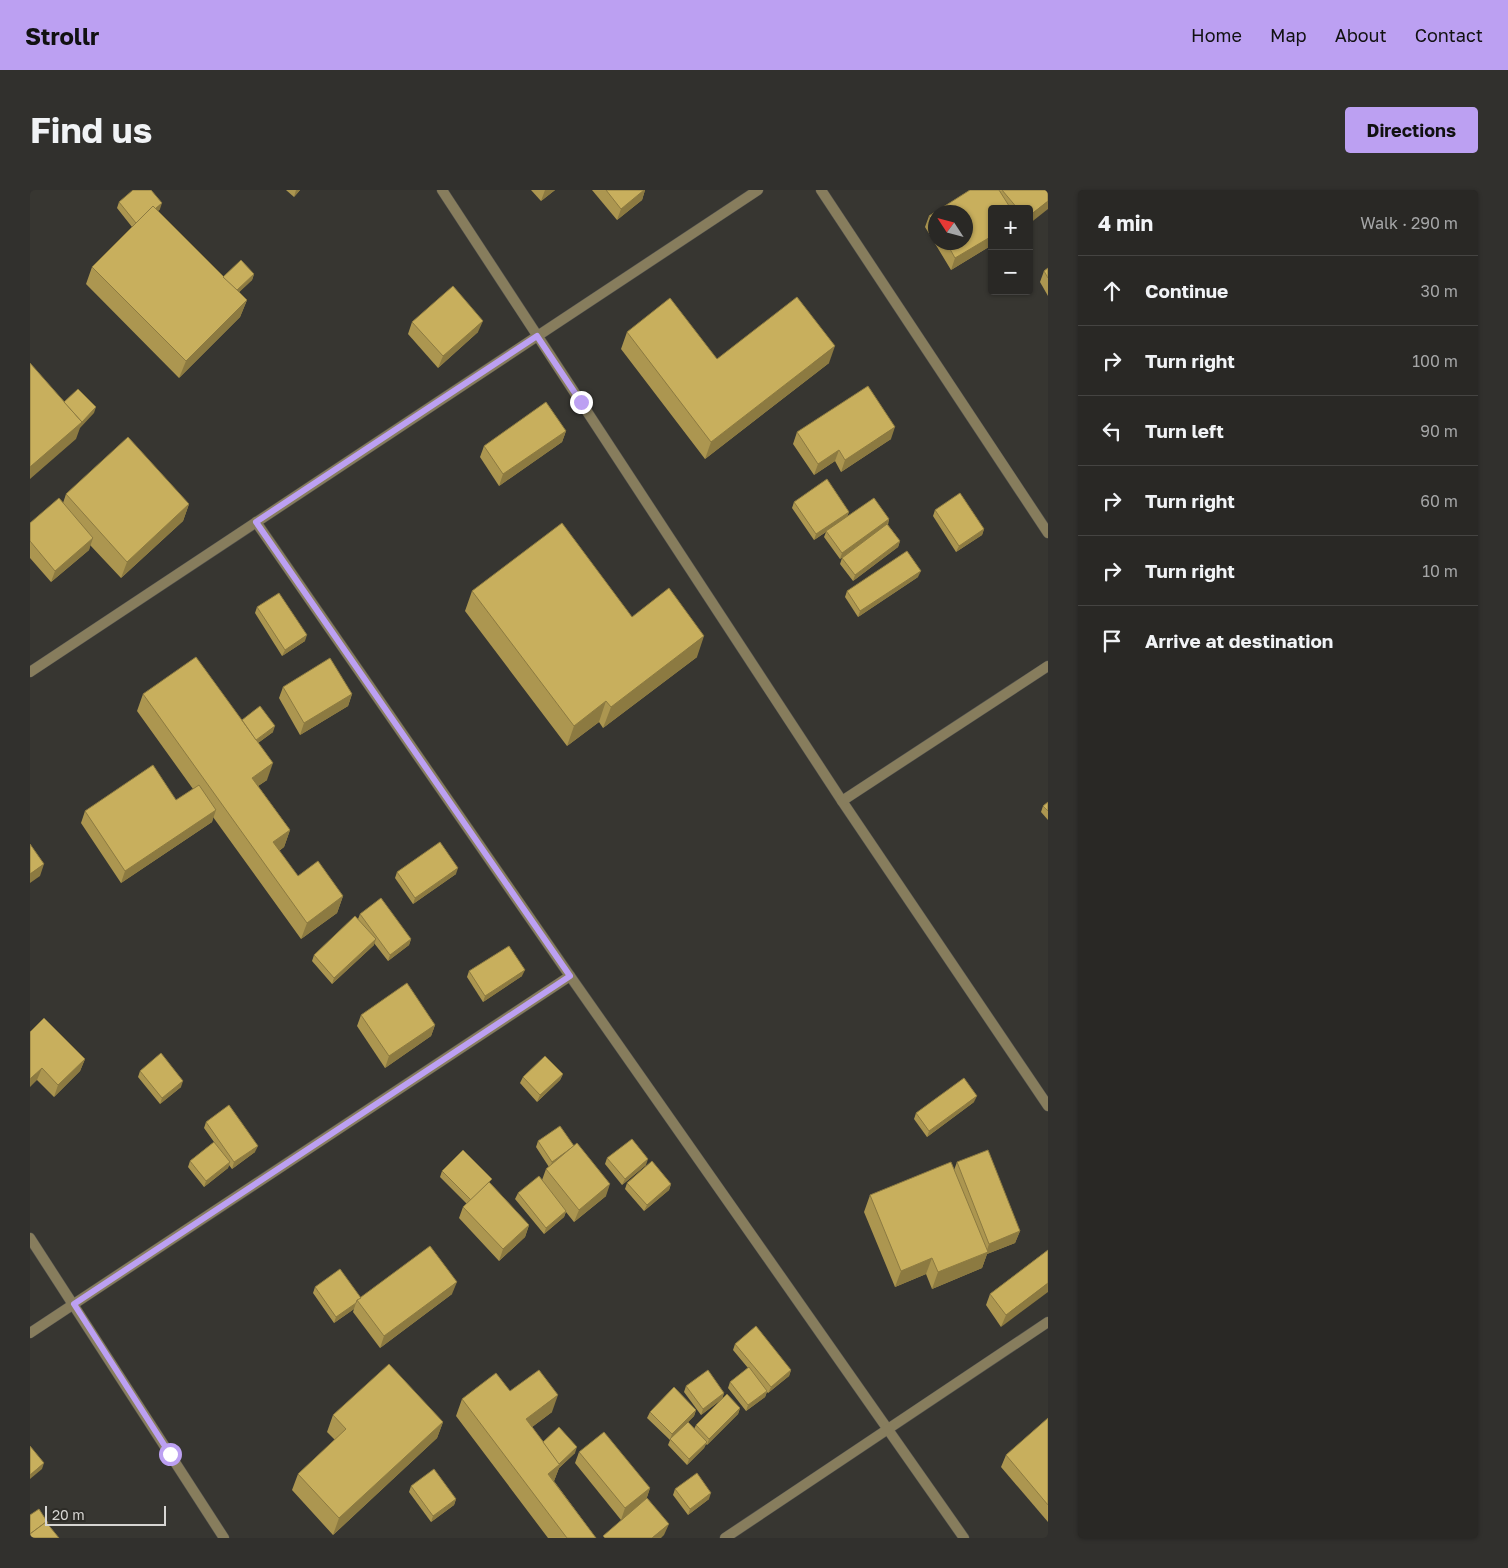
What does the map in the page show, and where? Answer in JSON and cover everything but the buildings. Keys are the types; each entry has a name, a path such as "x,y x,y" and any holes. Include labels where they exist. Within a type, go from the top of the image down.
{"street":[{"path":"442,190 842,801 1048,1106"},
{"path":"30,672 758,190"},
{"path":"820,190 1048,533"},
{"path":"256,522 570,976 889,1428 964,1538"},
{"path":"842,801 1048,666"},
{"path":"30,1334 570,976"},
{"path":"30,1238 224,1538"},
{"path":"725,1538 1048,1322"}],"route":[{"path":"170,1454 74,1304 570,976 256,522 537,336 581,402"}]}
